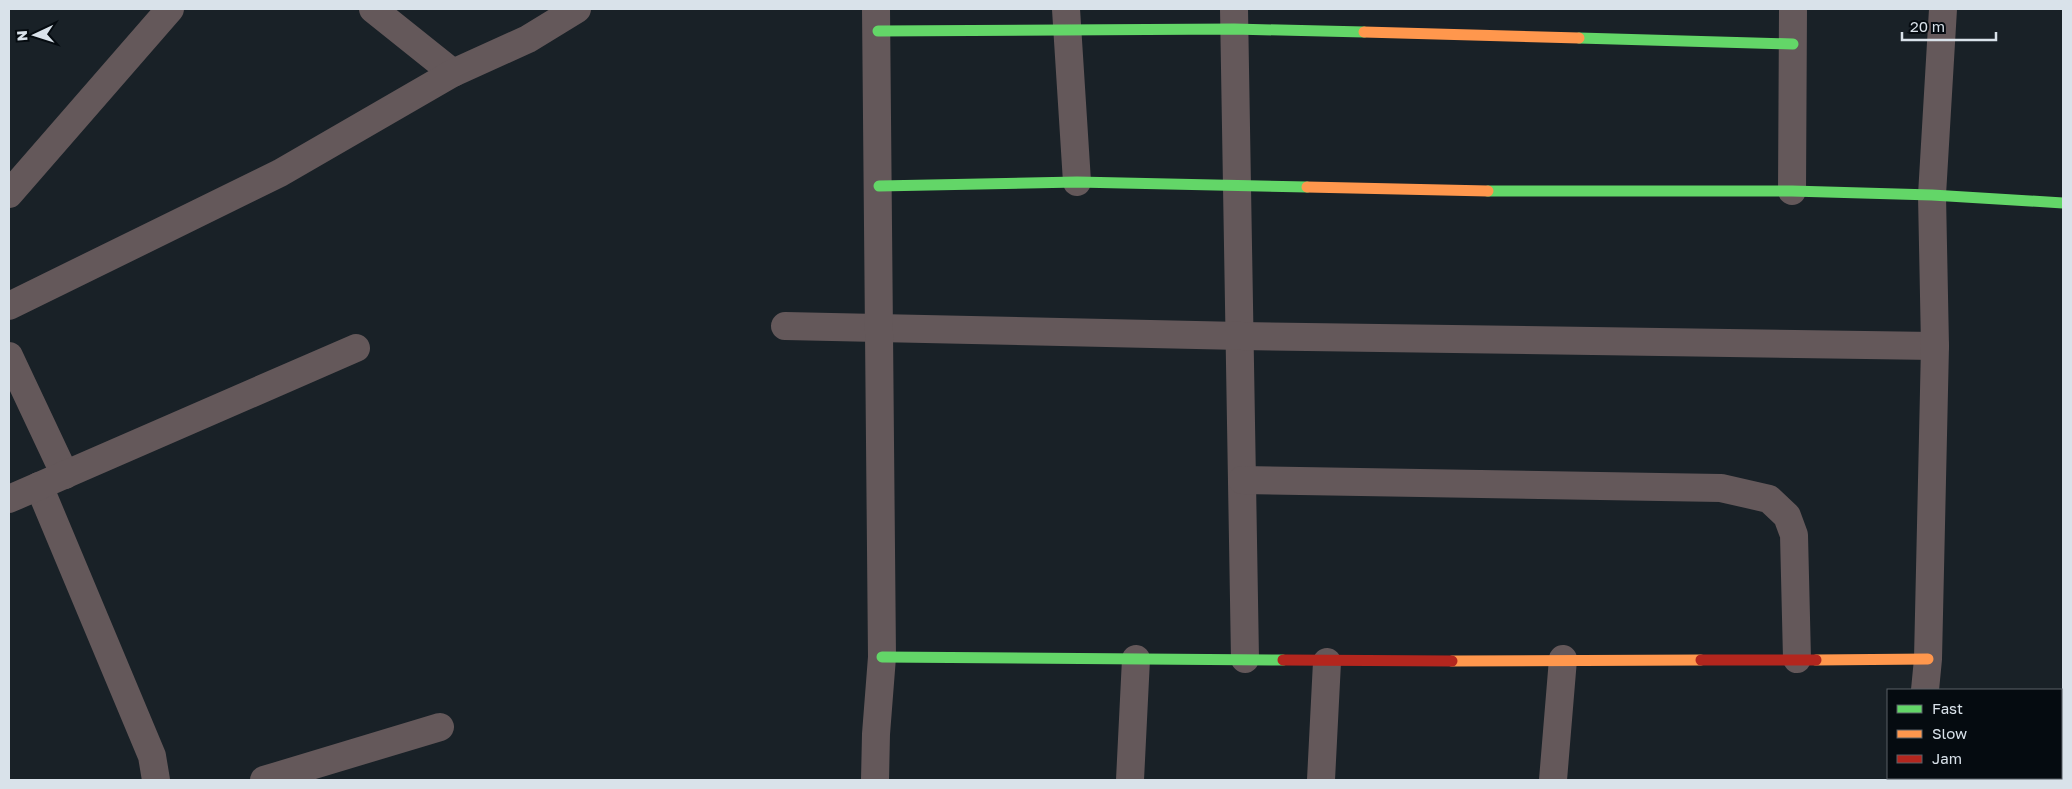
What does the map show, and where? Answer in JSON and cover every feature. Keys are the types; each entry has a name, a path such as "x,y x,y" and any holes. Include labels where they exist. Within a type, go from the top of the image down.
{"street":[{"path":"9,194 170,9"},
{"path":"373,9 453,73"},
{"path":"9,306 280,173 453,73 528,39 577,9"},
{"path":"1792,191 1793,9"},
{"path":"1925,689 1928,659 1935,346 1932,195 1943,9"},
{"path":"875,780 876,734 882,657 877,20 1234,19 1793,44"},
{"path":"1234,19 1235,186 1240,336 1245,659"},
{"path":"1066,20 1077,182"},
{"path":"879,186 1077,182 1557,192 1792,191 1932,195 2063,203"},
{"path":"785,326 1240,336 1935,346"},
{"path":"9,499 356,348"},
{"path":"9,356 65,475"},
{"path":"1242,480 1721,488 1769,499 1787,516 1794,535 1797,659"},
{"path":"39,486 152,756 156,780"},
{"path":"882,657 1245,659 1327,662 1563,659 1928,659"},
{"path":"1130,780 1136,659"},
{"path":"1553,780 1563,659"},
{"path":"1321,780 1327,662"},
{"path":"264,780 440,727"}],"traffic: fast":[{"path":"878,31 1234,29 1364,32"},
{"path":"1579,38 1793,44"},
{"path":"879,186 1077,182 1307,187"},
{"path":"1488,191 1792,191 1932,195 2063,203"},
{"path":"882,657 1283,660"}],"traffic: slow":[{"path":"1364,32 1579,38"},
{"path":"1307,187 1488,191"},
{"path":"1816,660 1928,659"},
{"path":"1452,661 1701,660"}],"traffic: jam":[{"path":"1283,660 1452,661"},
{"path":"1701,660 1816,660"}]}
